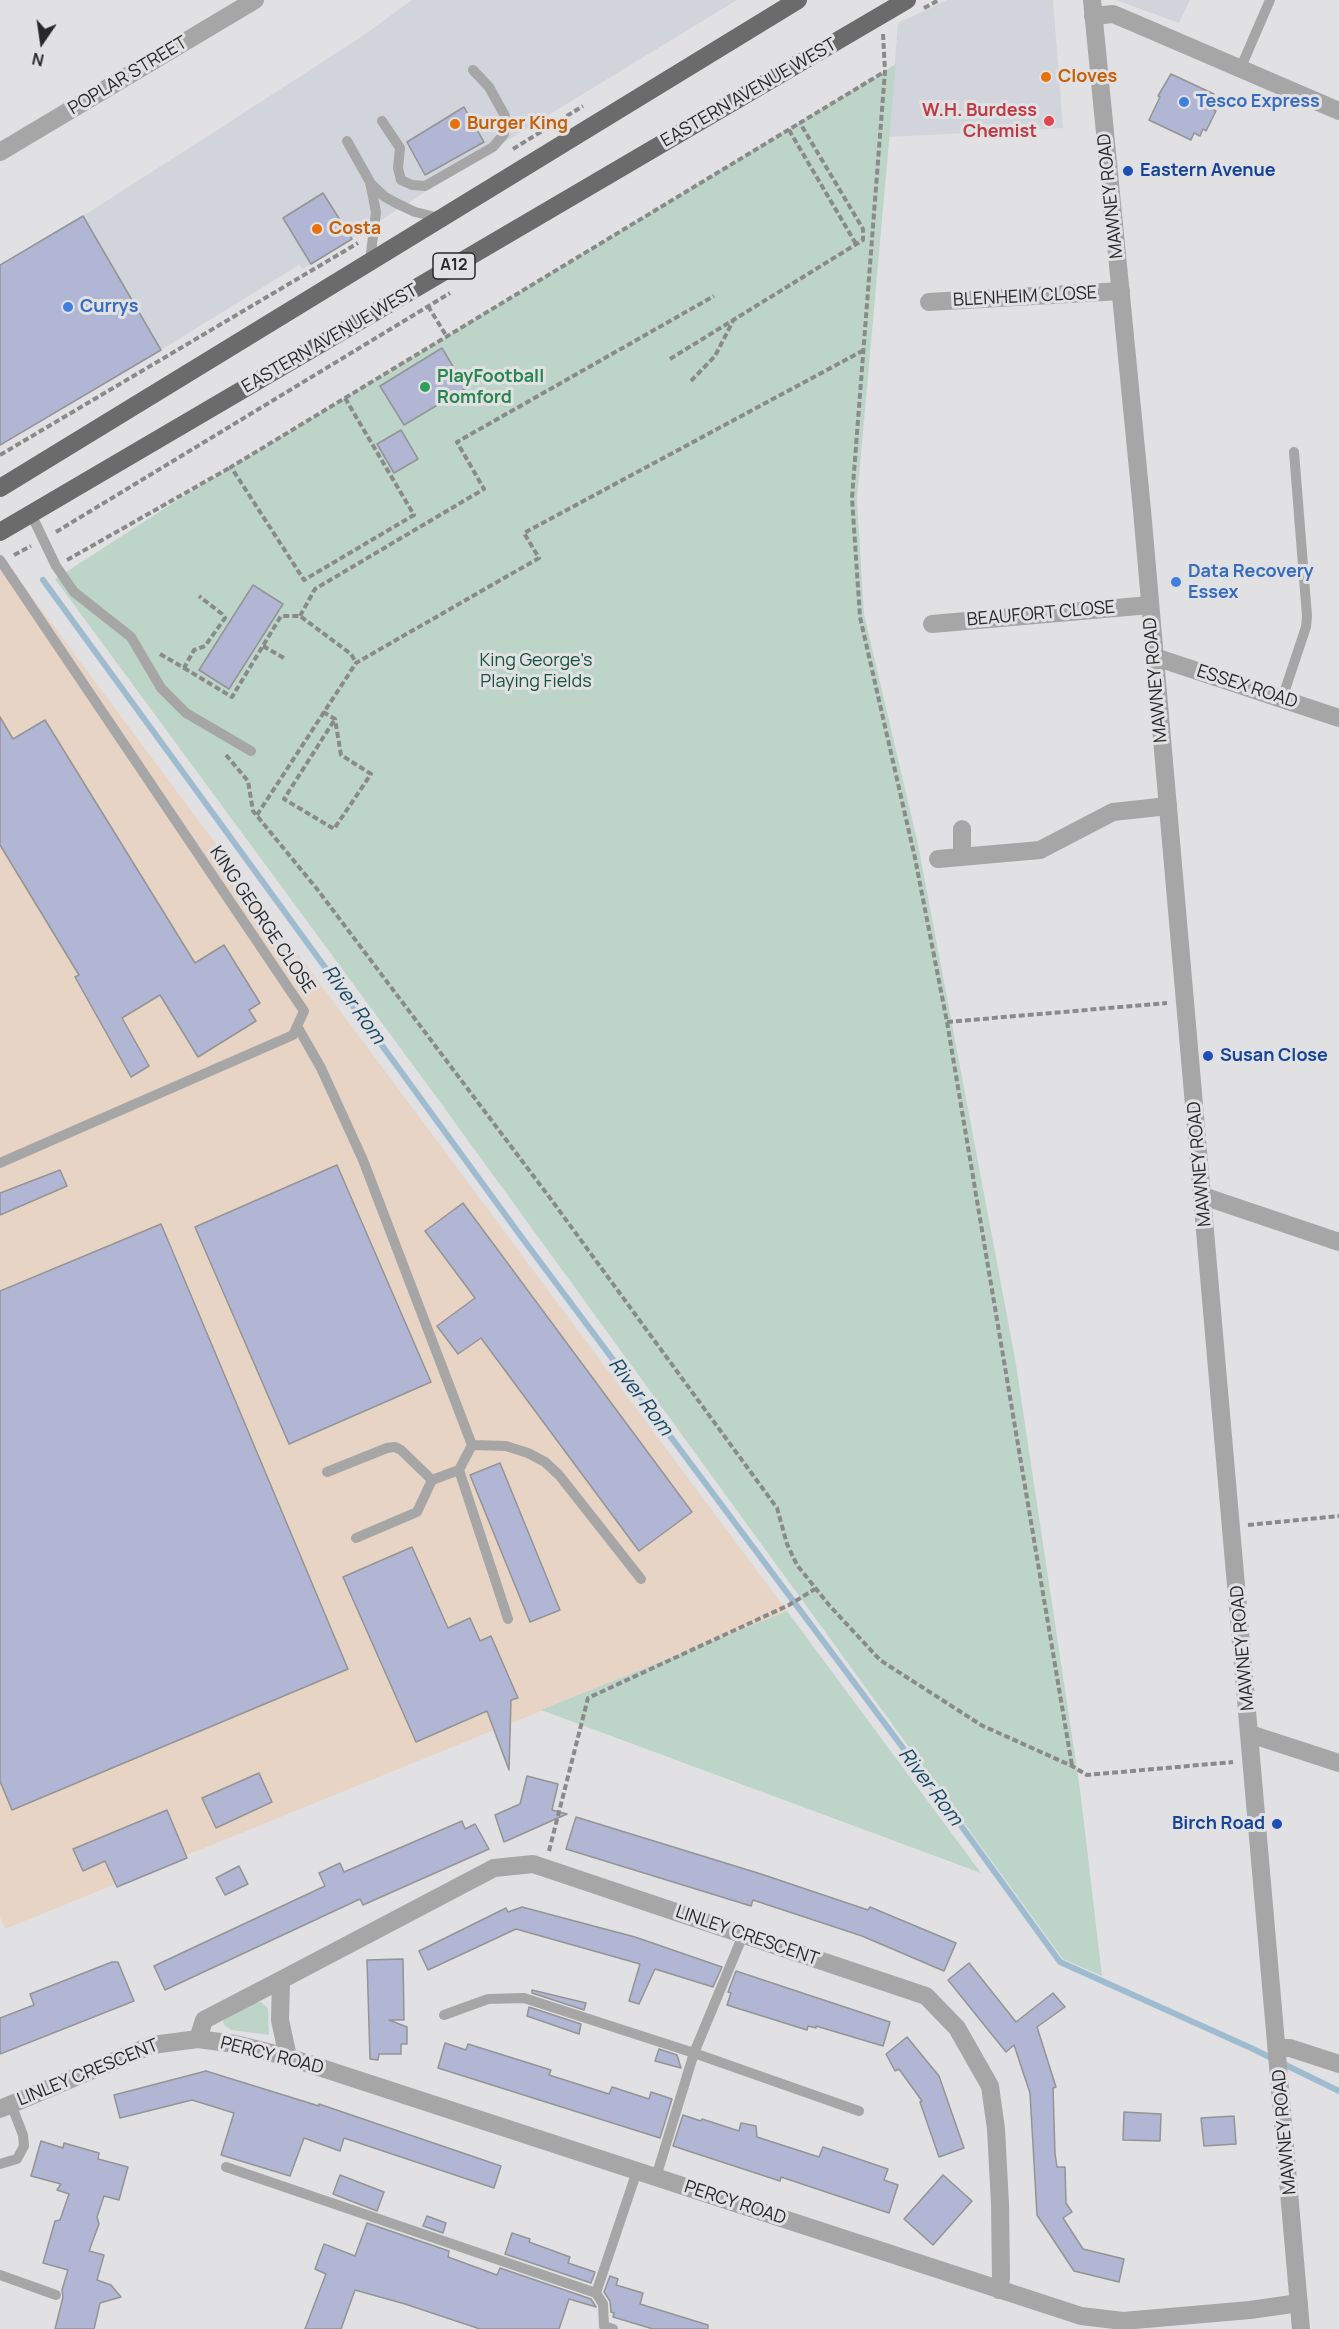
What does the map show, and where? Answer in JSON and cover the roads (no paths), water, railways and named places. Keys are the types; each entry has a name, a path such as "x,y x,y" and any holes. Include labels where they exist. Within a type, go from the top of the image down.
{"highway":[{"name":"A12","path":"0,488 798,0"},
{"name":"EASTERN AVENUE WEST","path":"0,532 907,0"}],"street":[{"name":"POPLAR STREET","path":"0,152 255,0"},
{"path":"1092,8 1113,14 1241,67 1339,111"},
{"name":"MAWNEY ROAD","path":"1092,8 1155,657 1301,2329"},
{"name":"BLENHEIM CLOSE","path":"929,302 1121,291"},
{"name":"BEAUFORT CLOSE","path":"932,624 1150,605"},
{"name":"ESSEX ROAD","path":"1155,657 1339,718"},
{"path":"938,859 1040,850 1113,812 1168,806"},
{"path":"962,829 962,856"},
{"path":"1203,1196 1339,1242"},
{"path":"1250,1734 1339,1763"},
{"name":"LINLEY CRESCENT","path":"198,2039 204,2020 494,1868 533,1864 926,1996 957,2028 990,2086 996,2129 1000,2204 1001,2278 999,2290"},
{"path":"281,1980 280,2020 288,2056"},
{"name":"PERCY ROAD","path":"177,2040 198,2039 235,2044 288,2056 1081,2316 1123,2321 1250,2310 1299,2303"},
{"name":"LINLEY CRESCENT","path":"5,2107 152,2045 177,2040"},
{"path":"1277,2053 1290,2048 1339,2064"}],"lane":[{"path":"1241,67 1270,0"},
{"path":"381,122 400,148 398,168 401,180 412,185 426,186 493,147 504,134 505,116 489,87 473,70"},
{"path":"347,141 370,182 385,197 415,212 441,218"},
{"path":"370,182 376,212 370,261"},
{"path":"1282,699 1306,627 1307,616 1294,452"},
{"path":"31,514 56,566 74,592 130,638 161,688 186,713 251,751"},
{"name":"KING GEORGE CLOSE","path":"1,561 304,1011 297,1026"},
{"path":"0,1163 293,1035 297,1026"},
{"path":"297,1026 321,1068 363,1160 472,1445 459,1470 508,1619"},
{"path":"472,1445 506,1446 528,1453 545,1462 559,1475 641,1579"},
{"path":"327,1473 387,1448 395,1447 432,1480"},
{"path":"356,1538 417,1512 432,1480 459,1470"},
{"path":"656,2177 694,2053 743,1935"},
{"path":"444,2015 488,1999 524,1998 694,2053 859,2111"},
{"path":"0,2164 17,2159 24,2146 23,2135 5,2107"},
{"path":"226,2167 596,2294 603,2304 604,2326 614,2329"},
{"path":"596,2294 637,2171"},
{"path":"0,2275 56,2295"}],"waterway":[{"name":"River Rom","path":"43,580 520,1235 962,1827 1060,1962 1251,2048 1339,2091"}],"place":[{"name":"Cloves","path":"1046,77"},
{"name":"Tesco Express","path":"1184,102"},
{"name":"W.H. Burdess Chemist","path":"1049,121"},
{"name":"Burger King","path":"455,124"},
{"name":"Eastern Avenue","path":"1128,171"},
{"name":"Costa","path":"317,229"},
{"name":"Currys","path":"68,307"},
{"name":"PlayFootball Romford","path":"425,387"},
{"name":"Data Recovery Essex","path":"1176,582"},
{"name":"Susan Close","path":"1208,1056"},
{"name":"Birch Road","path":"1277,1824"}],"park label":[{"name":"King George's Playing Fields","path":"536,671"}]}
